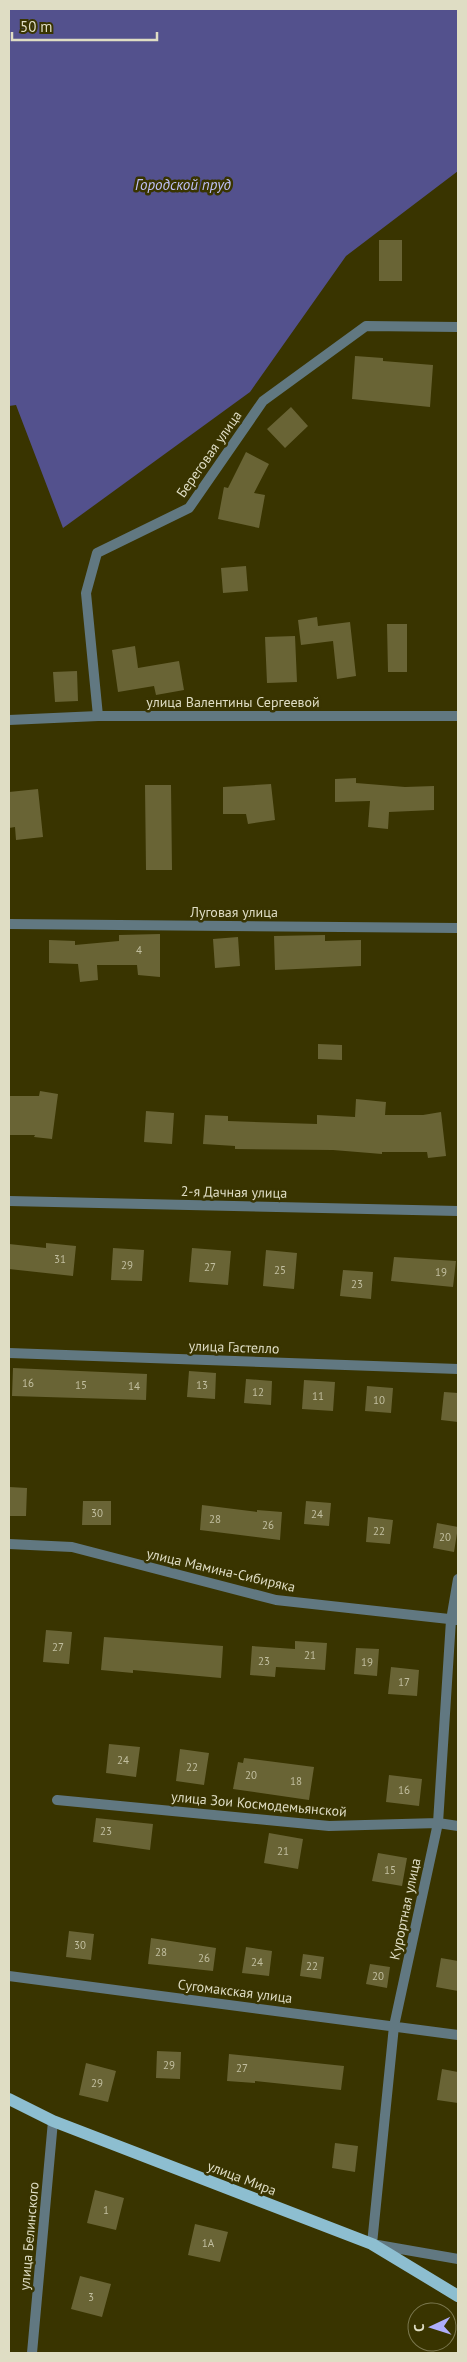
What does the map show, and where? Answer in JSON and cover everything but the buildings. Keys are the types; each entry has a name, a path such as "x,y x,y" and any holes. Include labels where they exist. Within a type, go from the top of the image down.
{"main road":[{"name":"улица Мира","path":"9,2099 53,2121 372,2244 458,2296"}],"street":[{"name":"Береговая улица","path":"98,716 86,593 97,553 189,508 263,401 366,326 458,327"},
{"name":"улица Валентины Сергеевой","path":"9,720 98,716 458,716"},
{"name":"Луговая улица","path":"9,924 458,928"},
{"name":"2-я Дачная улица","path":"9,1201 458,1211"},
{"name":"улица Гастелло","path":"9,1353 458,1369"},
{"name":"улица Мамина-Сибиряка","path":"9,1544 72,1547 276,1600 455,1620"},
{"name":"Курортная улица","path":"372,2244 394,2026 438,1823 458,1579"},
{"name":"улица Зои Космодемьянской","path":"57,1800 329,1826 438,1823 458,1826"},
{"name":"Сугомакская улица","path":"9,1976 458,2035"},
{"name":"улица Белинского","path":"32,2353 53,2121"},
{"path":"372,2244 458,2259"}],"water":[{"name":"Городской пруд","path":"9,9 458,9 458,171 346,256 250,392 63,528 16,405 9,406"}]}
